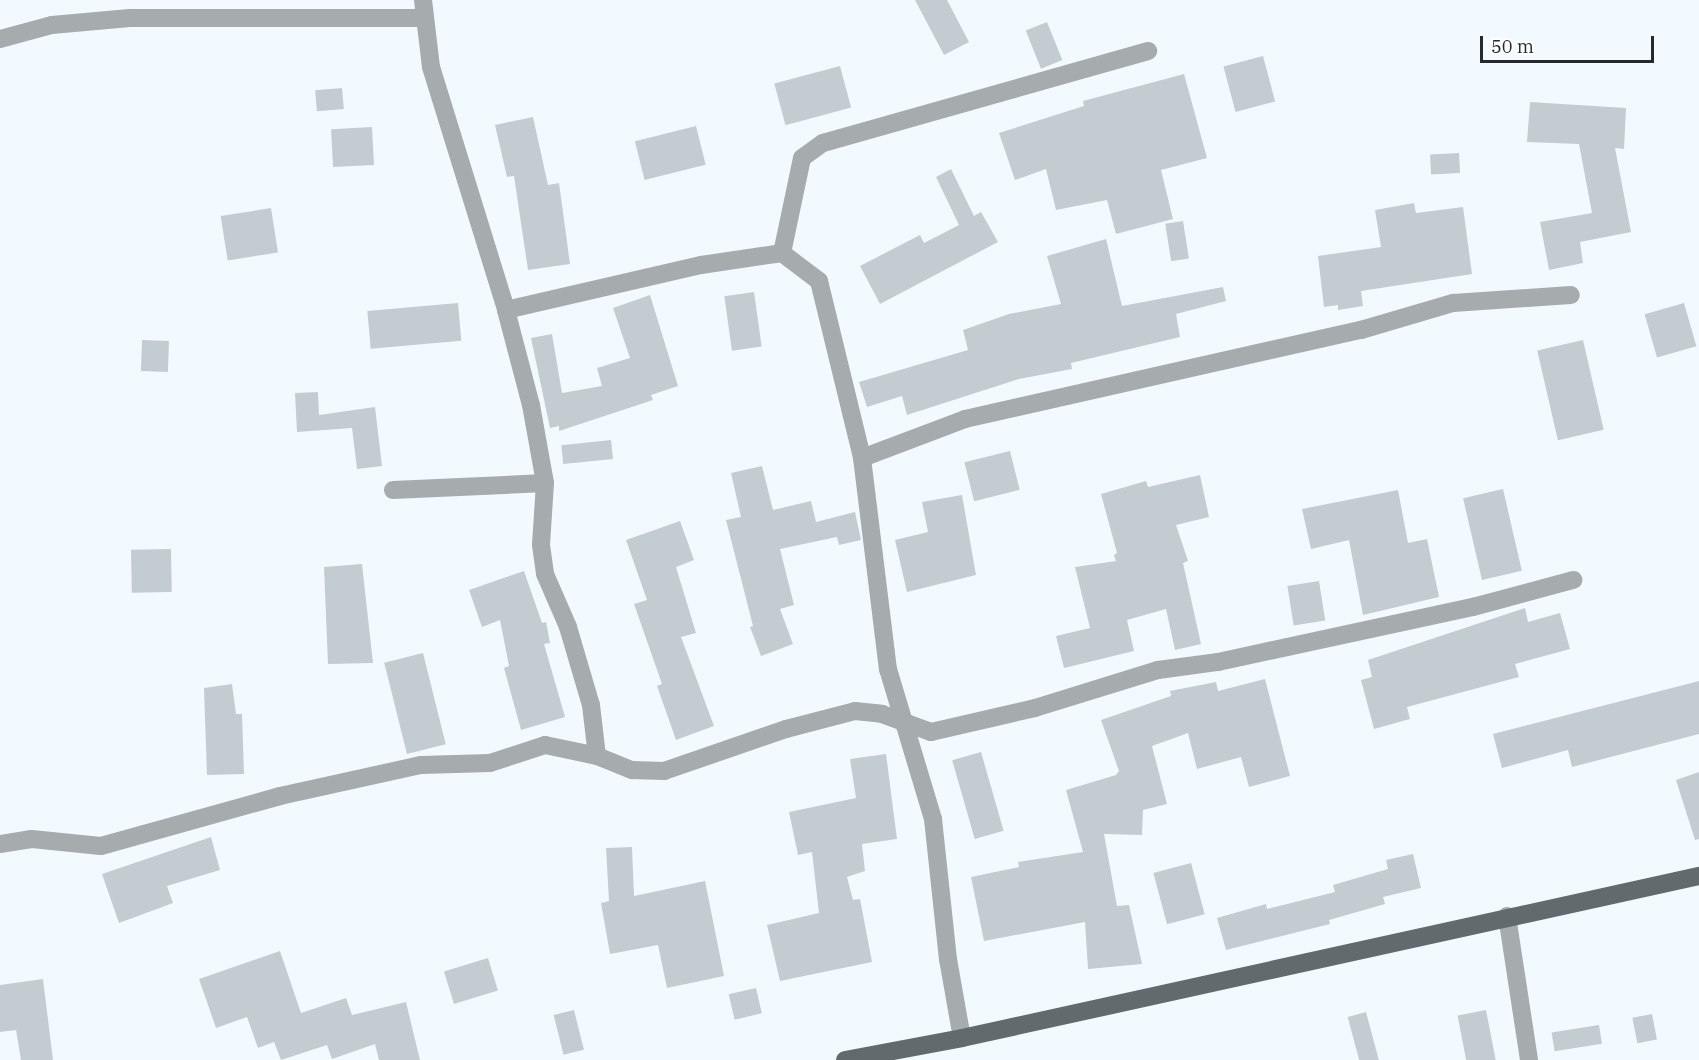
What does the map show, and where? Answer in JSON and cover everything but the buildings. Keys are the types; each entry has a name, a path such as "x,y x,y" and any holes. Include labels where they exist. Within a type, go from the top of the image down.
{"main road":[{"path":"845,1060 962,1038 1507,916 1699,876"}],"street":[{"path":"0,39 52,25 207,8 423,9 431,67 506,310 531,405 545,483 541,544 545,574 568,627 588,694 597,756"},
{"path":"782,253 802,158 823,143 1148,51"},
{"path":"506,310 701,265 782,253 819,281 862,458 880,623 902,720 933,819 948,959 962,1038"},
{"path":"862,458 965,419 1361,330 1453,303 1571,295"},
{"path":"393,490 545,483"},
{"path":"0,844 33,839 101,846 280,796 421,765 490,763 545,745 597,756 632,770 664,771 786,729 855,711 902,720 931,732 1035,708 1158,670 1218,662 1473,607 1573,580"},
{"path":"1507,916 1529,1060"}]}
